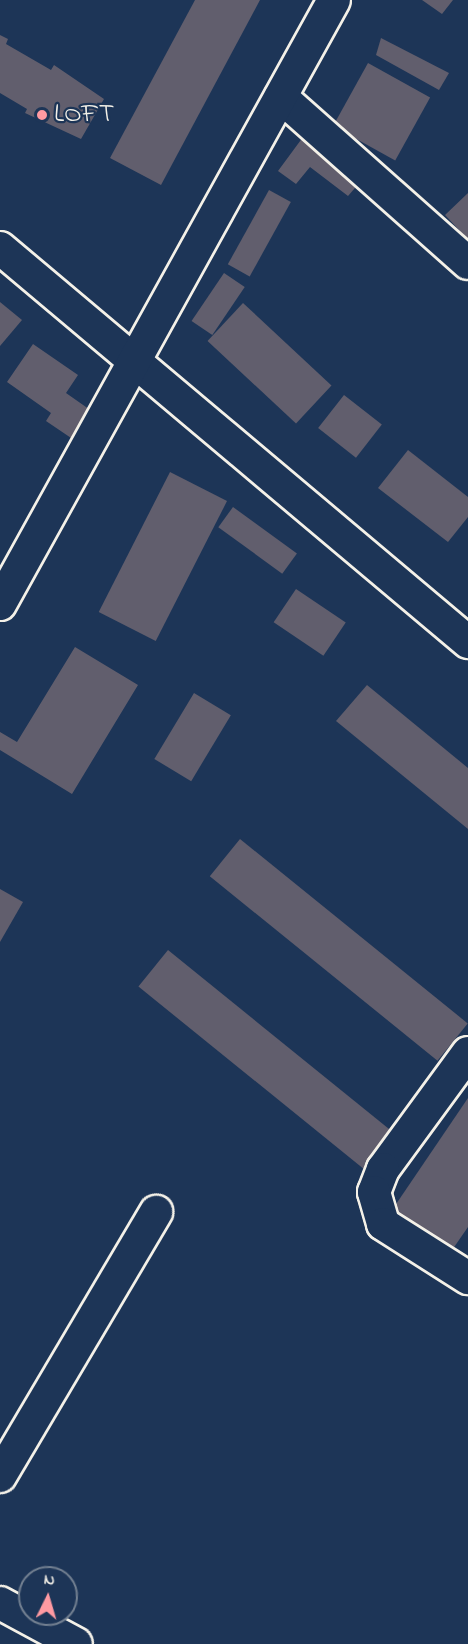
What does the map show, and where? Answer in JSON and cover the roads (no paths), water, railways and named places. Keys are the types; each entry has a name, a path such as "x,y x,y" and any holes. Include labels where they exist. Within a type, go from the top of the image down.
{"street":[{"path":"0,604 334,0"},
{"path":"281,97 468,263"},
{"path":"0,248 134,358 468,642"},
{"path":"468,1053 383,1169 374,1192 382,1224 468,1278"},
{"path":"0,1476 156,1212"},
{"path":"0,1604 76,1644"}],"place":[{"name":"LOFT","path":"42,115"}]}
